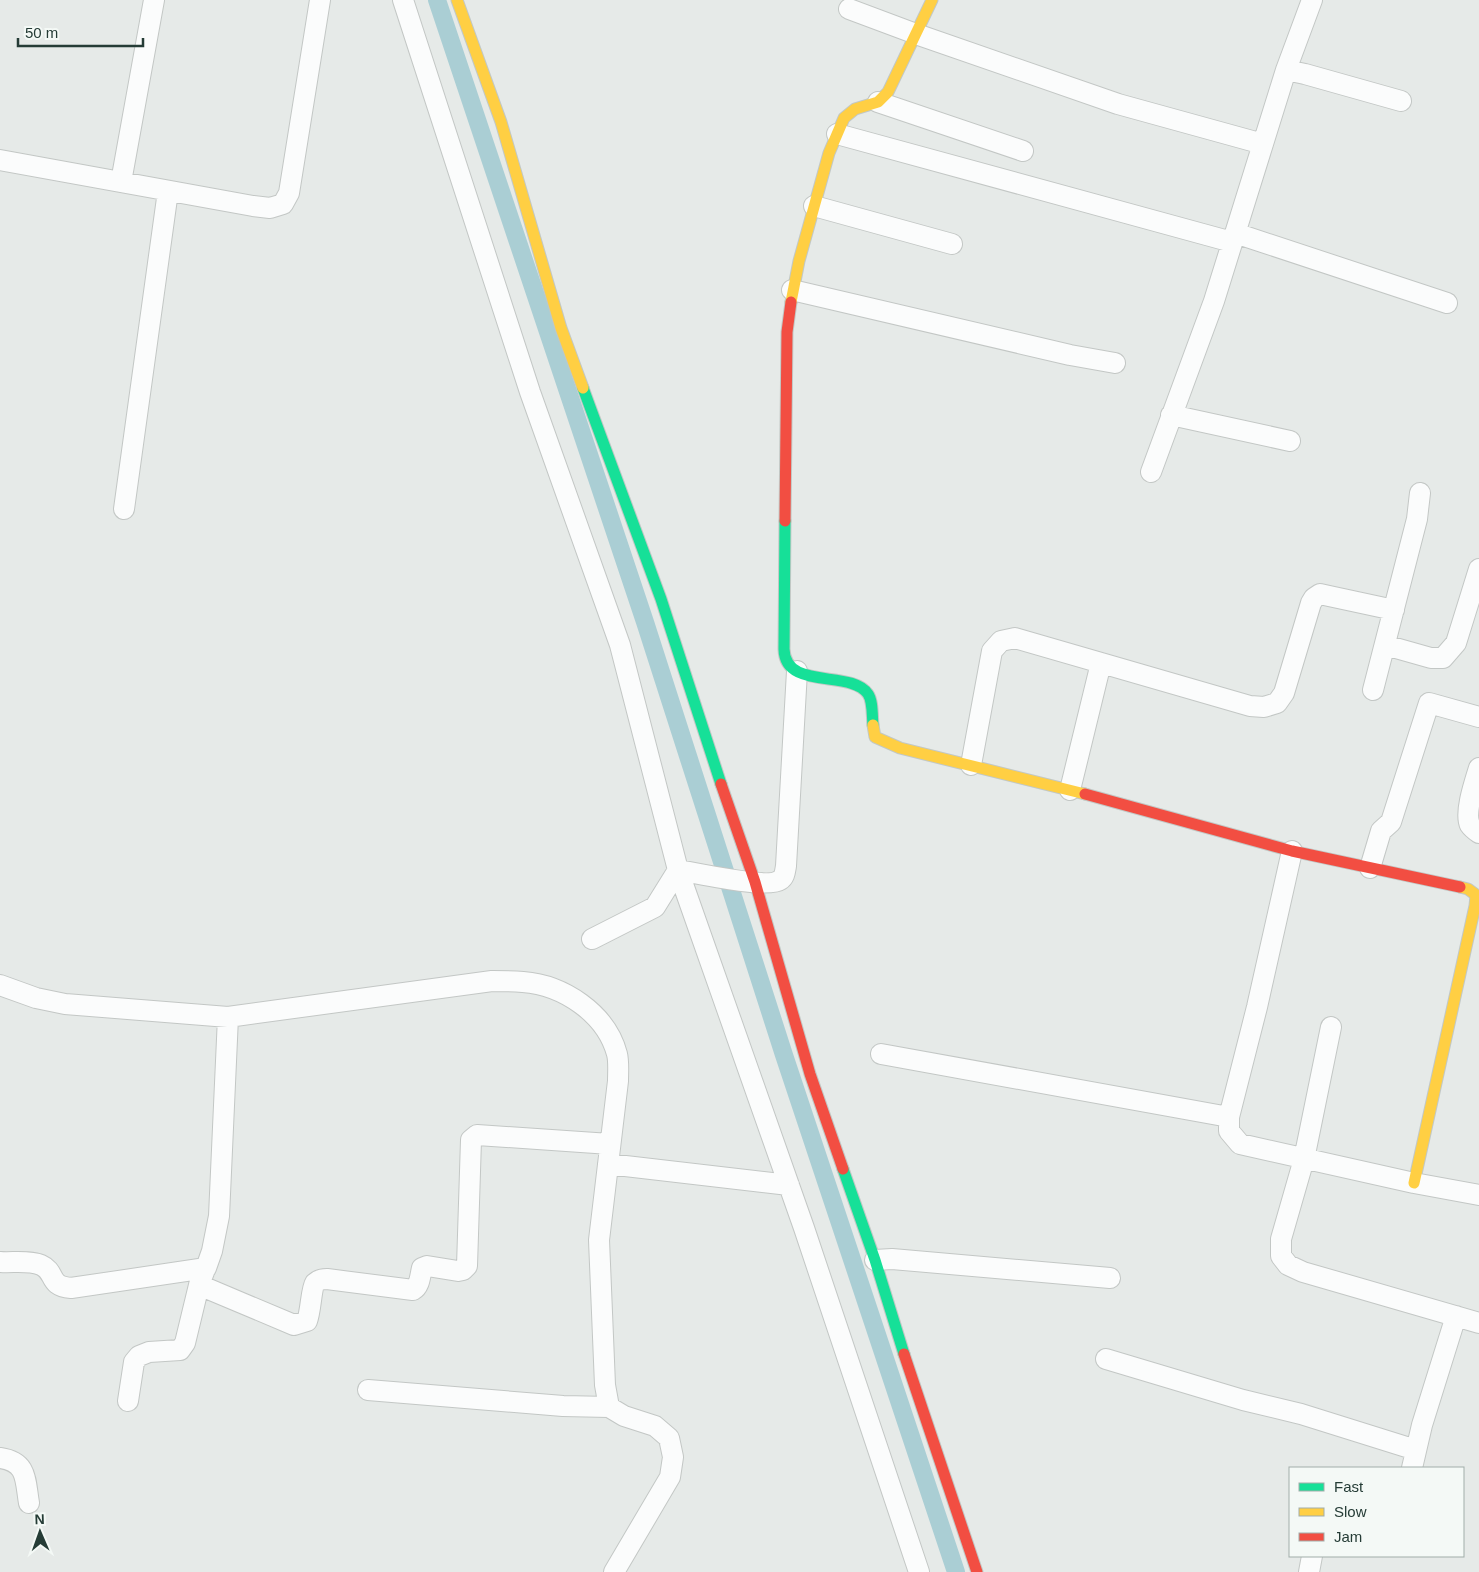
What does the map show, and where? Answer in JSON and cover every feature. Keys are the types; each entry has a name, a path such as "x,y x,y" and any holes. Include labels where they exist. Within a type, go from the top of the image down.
{"street":[{"path":"121,182 154,0"},
{"path":"0,160 253,206 270,208 282,204 289,193 320,0"},
{"path":"403,0 530,392 620,645 685,871 919,1572"},
{"path":"457,0 501,122 561,328 662,599 734,826 747,881 810,1074 875,1260 917,1396 977,1572"},
{"path":"932,0 888,92 878,102 855,109 844,118 829,153 792,290 787,332 784,649 786,660 792,669 804,675 861,688 869,696 875,737 900,748 1070,790 1292,851 1468,889 1476,895 1414,1183"},
{"path":"1151,472 1214,301 1286,70 1312,0"},
{"path":"849,9 1118,104 1263,144"},
{"path":"1286,70 1401,101"},
{"path":"878,102 1022,151"},
{"path":"837,134 1234,237 1447,303"},
{"path":"124,509 168,191"},
{"path":"814,206 952,244"},
{"path":"792,290 1070,355 1115,362"},
{"path":"1172,416 1290,441"},
{"path":"1373,690 1417,519 1420,493"},
{"path":"1385,645 1431,658 1443,658 1456,643 1479,568"},
{"path":"971,764 992,651 1001,641 1015,638 1250,706 1264,708 1277,703 1284,693 1314,598 1320,594 1394,610"},
{"path":"1070,790 1101,663"},
{"path":"685,871 747,881 775,882 781,880 784,875 797,671"},
{"path":"1370,868 1381,831 1391,822 1429,702 1479,717"},
{"path":"1479,768 1472,791 1468,818 1470,826 1479,833"},
{"path":"1292,851 1257,1007 1229,1117 1229,1131 1240,1144 1414,1183 1479,1195"},
{"path":"592,939 656,907 685,871"},
{"path":"0,984 36,998 65,1004 228,1017 492,981 524,982 558,990 583,1004 603,1024 617,1054 618,1081 599,1240 605,1385 609,1407"},
{"path":"128,1401 134,1362 139,1356 149,1352 180,1350 185,1343 202,1277 216,1234 219,1216 228,1017"},
{"path":"1331,1027 1304,1159 1281,1239 1281,1256 1288,1265 1303,1272 1479,1323"},
{"path":"881,1054 1229,1117"},
{"path":"0,1262 43,1266 50,1272 55,1283 61,1287 71,1288 202,1277 294,1325 307,1321 310,1314 313,1288 315,1283 320,1280 327,1279 413,1290 419,1282 422,1268 427,1266 458,1271 468,1266 471,1140 477,1135 610,1144"},
{"path":"608,1164 789,1185"},
{"path":"875,1260 892,1259 1110,1278"},
{"path":"1106,1359 1243,1400 1301,1414 1414,1459 1422,1425 1456,1316"},
{"path":"368,1390 563,1406 609,1407 624,1416 655,1426 669,1438 673,1457 670,1477 614,1572"},
{"path":"0,1458 15,1462 24,1472 29,1504"},
{"path":"1309,1572 1312,1557"}],"waterway":[{"path":"437,0 645,622 784,1055 956,1572"}],"traffic: fast":[{"path":"583,388 661,599 721,784"},
{"path":"785,521 784,649 787,662 795,670 807,675 848,682 860,687 870,697 873,725"},
{"path":"843,1169 875,1260 904,1354"}],"traffic: slow":[{"path":"457,0 501,122 561,328 583,388"},
{"path":"791,302 799,261 829,153 844,118 855,109 878,102 888,92 932,0"},
{"path":"873,725 875,737 900,748 1085,794"},
{"path":"1414,1183 1475,906 1476,895 1468,889 1460,887"}],"traffic: jam":[{"path":"785,521 787,332 791,302"},
{"path":"721,784 755,882 810,1074 843,1169"},
{"path":"1085,794 1292,851 1460,887"},
{"path":"904,1354 977,1572"}]}
